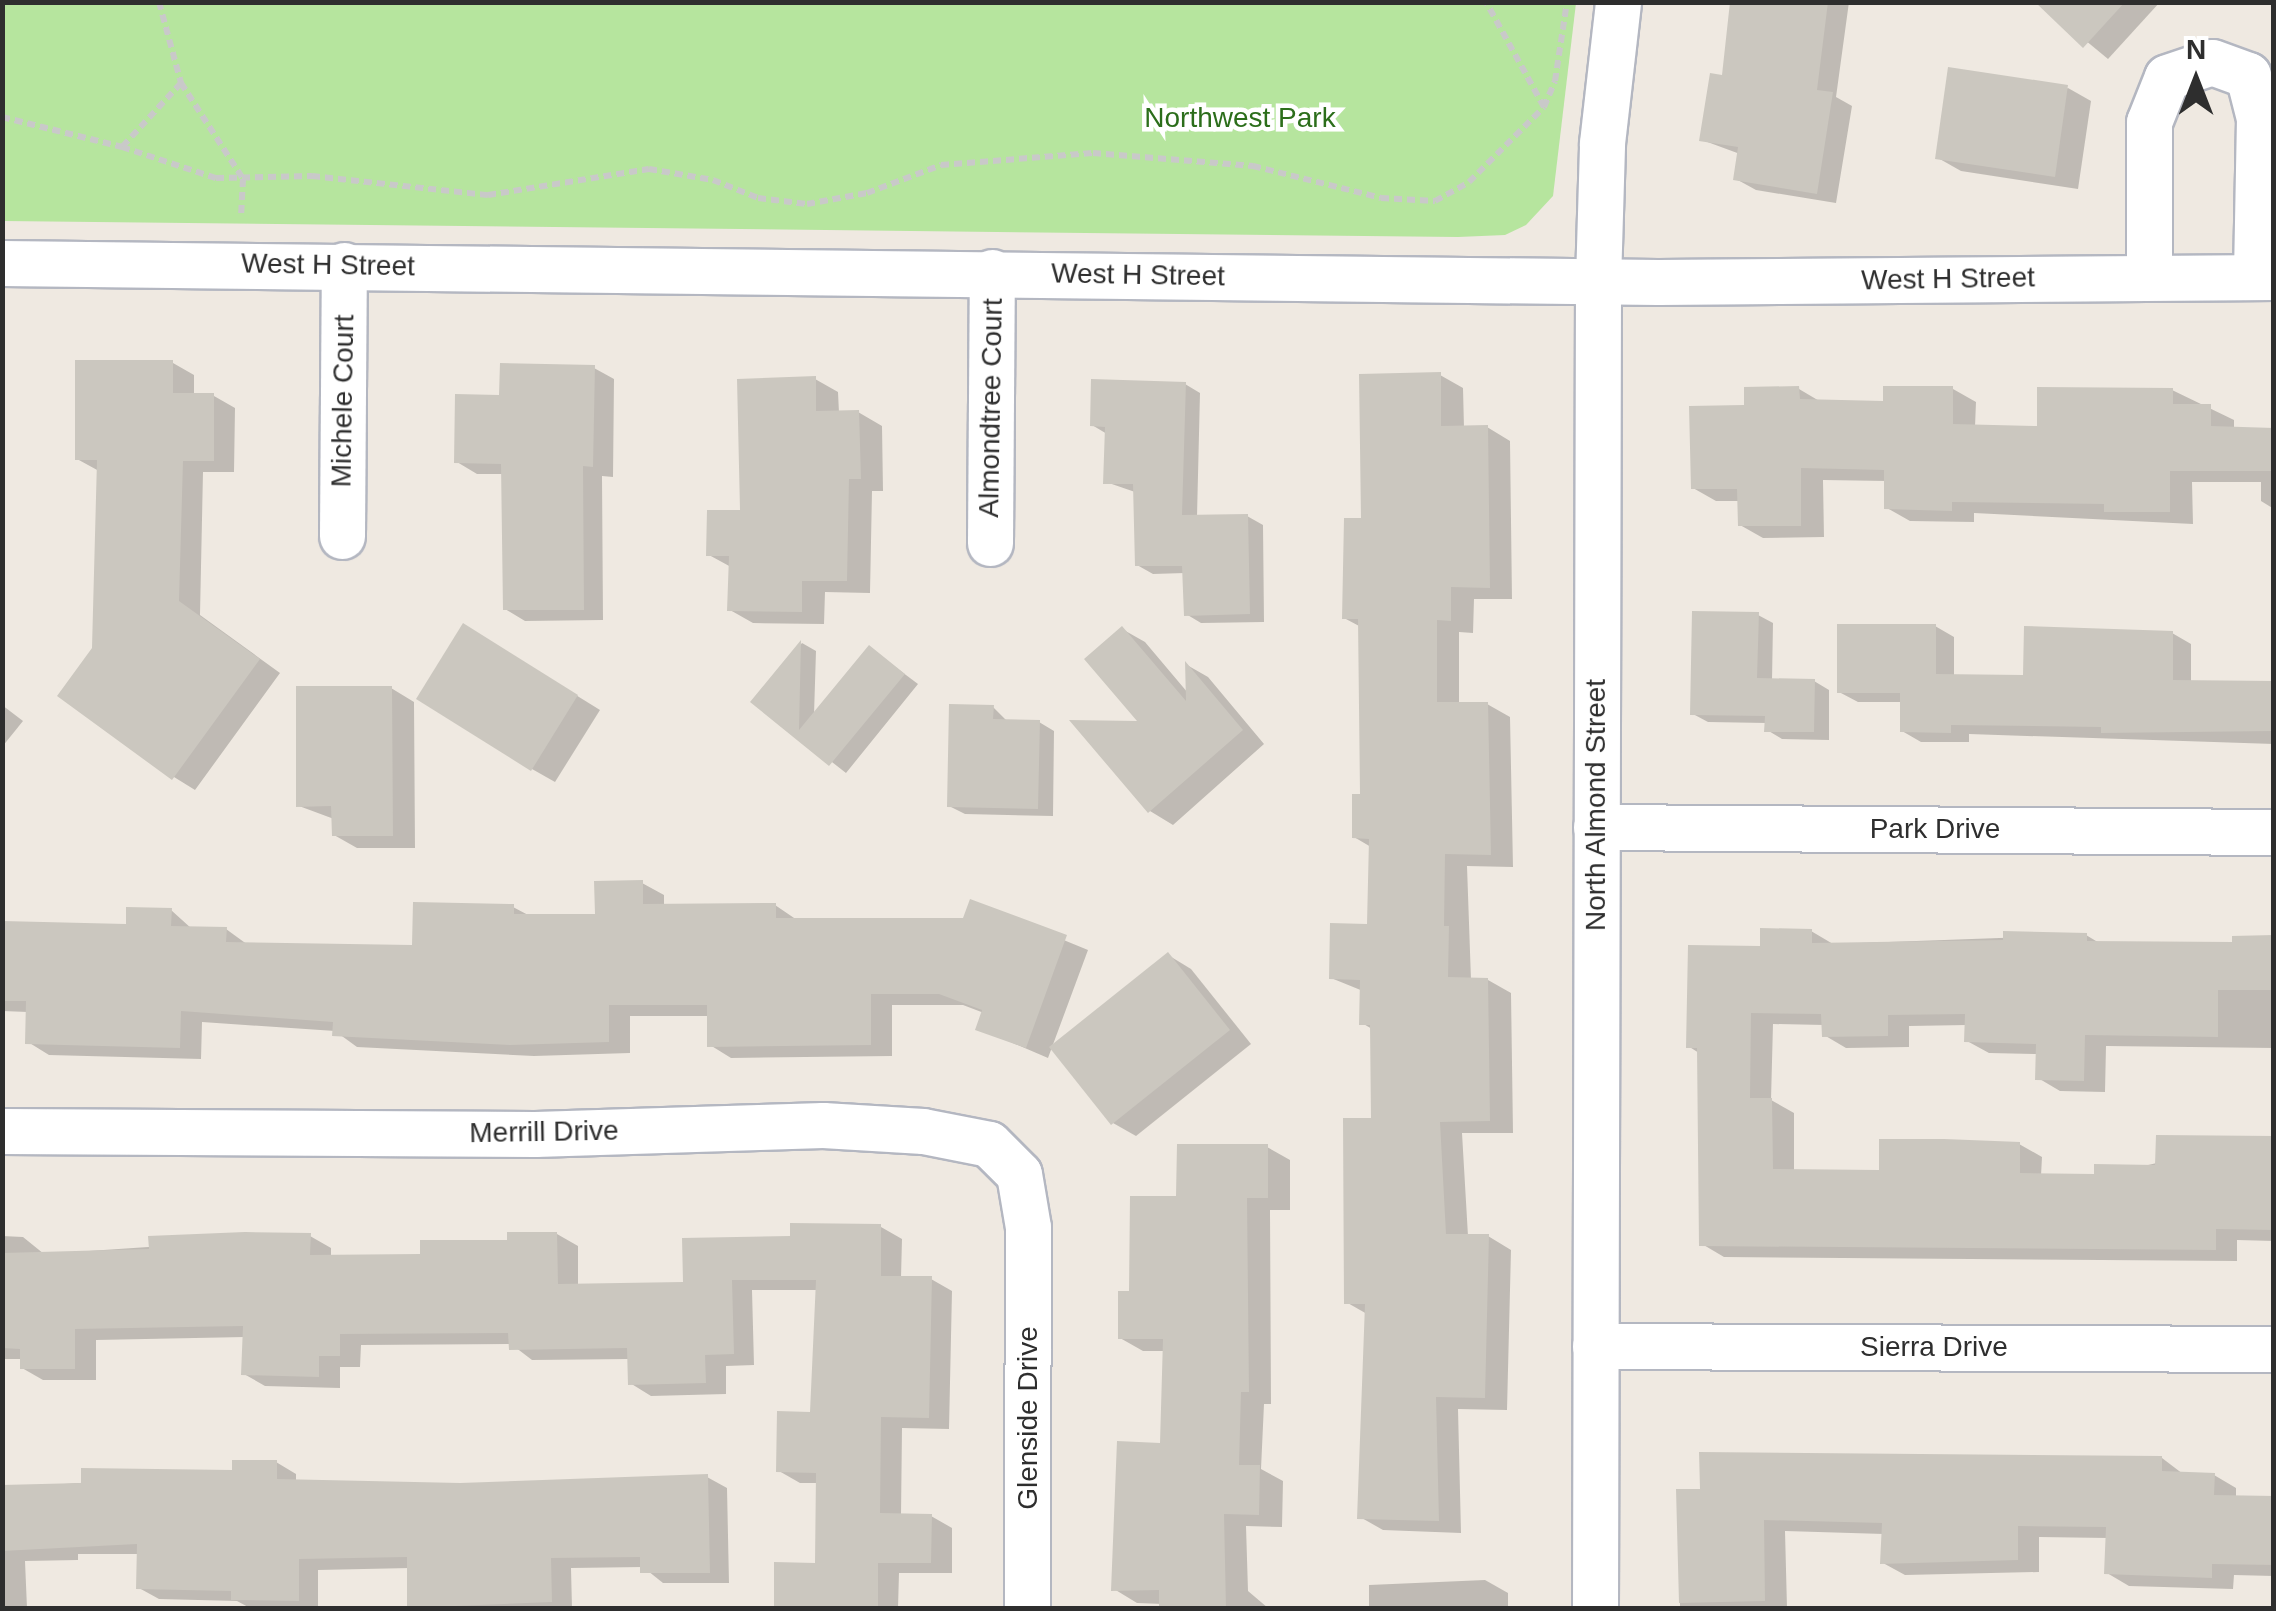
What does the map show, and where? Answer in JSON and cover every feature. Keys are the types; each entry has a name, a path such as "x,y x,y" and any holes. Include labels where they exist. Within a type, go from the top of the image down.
{"street":[{"name":"North Almond Street","path":"1595,1608 1598,281 1602,144 1618,2"},
{"path":"2149,277 2149,122 2167,77 2212,62 2248,75 2259,118 2265,277"},
{"name":"West H Street","path":"2,263 1598,281 2265,277"},
{"name":"Michele Court","path":"342,536 344,265"},
{"name":"Almondtree Court","path":"990,543 992,272"},
{"name":"Park Drive","path":"1596,827 2274,832"},
{"name":"Merrill Drive","path":"2,1131 534,1134 823,1125 923,1131 989,1144 1018,1174 1028,1227"},
{"name":"Glenside Drive","path":"1027,1608 1028,1227"},
{"name":"Sierra Drive","path":"1596,1346 2274,1349"}],"path":[{"path":"159,2 181,83 243,179 242,216"},
{"path":"1486,2 1544,106"},
{"path":"2,117 122,148 216,178 312,176 488,195 649,170 713,180 758,198 807,204 867,193 941,166 1093,153 1253,166 1382,198 1435,201 1469,182 1544,106 1555,81 1567,2"},
{"path":"122,148 181,83"}],"green space":[{"name":"Northwest Park","path":"3,2 1576,3 1553,196 1526,225 1505,235 1458,237 3,221"}],"building":[{"path":"1730,2 1828,2 1817,90 1833,92 1817,194 1733,180 1738,147 1699,141 1710,73 1722,75"},
{"path":"2035,2 2125,2 2083,48"},
{"path":"1948,67 2068,85 2055,177 1935,159"},
{"path":"75,360 173,360 173,393 214,393 214,461 183,461 179,601 260,659 172,780 57,696 92,648 97,460 75,460"},
{"path":"500,363 595,365 593,467 583,466 584,610 503,610 501,464 454,463 455,394 499,395"},
{"path":"1441,372 1441,426 1488,425 1490,588 1451,587 1451,621 1437,620 1437,702 1488,702 1491,855 1445,854 1444,926 1449,926 1448,977 1488,978 1490,1121 1440,1122 1446,1234 1489,1234 1485,1398 1436,1397 1439,1521 1357,1519 1365,1304 1344,1304 1343,1118 1371,1118 1370,1025 1359,1025 1360,980 1329,979 1330,923 1367,924 1369,839 1352,838 1352,794 1360,794 1358,619 1342,619 1344,518 1361,518 1359,374"},
{"path":"816,376 816,411 859,410 861,479 849,479 847,581 802,581 802,612 727,611 729,556 706,556 707,510 740,510 737,379"},
{"path":"1091,379 1186,382 1182,515 1248,514 1250,614 1184,616 1182,566 1135,566 1133,484 1103,484 1105,427 1090,426"},
{"path":"1799,386 1800,399 1883,401 1883,386 1953,386 1953,424 2037,426 2037,387 2173,388 2173,404 2211,404 2211,426 2274,428 2274,471 2170,471 2170,512 2104,512 2104,504 1952,502 1952,511 1884,509 1884,470 1801,468 1801,526 1738,526 1737,489 1691,489 1689,406 1744,405 1744,387"},
{"path":"1692,611 1759,612 1757,678 1815,679 1814,732 1764,732 1765,716 1690,715"},
{"path":"463,623 578,695 531,771 416,699"},
{"path":"1837,624 1936,624 1936,674 2023,675 2024,626 2173,631 2173,680 2274,681 2274,731 2101,733 2101,727 1951,725 1951,733 1900,732 1900,693 1837,693"},
{"path":"1122,626 1186,701 1185,661 1243,730 1148,813 1069,720 1137,721 1084,659"},
{"path":"801,640 799,730 869,645 905,674 829,766 750,702"},
{"path":"296,686 392,686 393,836 332,836 331,806 296,807"},
{"path":"949,704 994,705 993,719 1040,720 1038,809 947,807"},
{"path":"643,880 643,904 776,903 776,918 963,918 970,899 1067,935 1026,1048 975,1030 982,1010 939,994 871,994 871,1045 707,1047 707,1005 609,1005 609,1042 510,1045 332,1036 333,1022 181,1011 180,1048 25,1044 26,1001 2,1001 2,921 126,924 126,907 172,908 171,926 227,927 226,942 412,945 413,902 514,904 514,914 595,914 594,881"},
{"path":"1760,928 1812,929 1812,943 2003,940 2003,931 2087,933 2087,941 2232,942 2232,936 2274,935 2274,990 2218,990 2218,1037 2085,1035 2084,1081 2035,1080 2036,1044 1964,1042 1965,1014 1888,1015 1888,1036 1822,1037 1821,1014 1751,1013 1750,1098 1772,1098 1773,1169 1879,1170 1879,1139 1944,1139 2020,1142 2020,1173 2094,1174 2094,1164 2155,1165 2156,1135 2274,1136 2274,1230 2216,1229 2216,1250 1699,1246 1697,1048 1686,1048 1688,945 1760,946"},
{"path":"1168,952 1230,1030 1111,1125 1049,1047"},
{"path":"1177,1144 1268,1144 1268,1198 1247,1198 1249,1392 1241,1392 1239,1465 1260,1465 1259,1515 1224,1514 1226,1608 1159,1608 1159,1590 1111,1591 1117,1441 1160,1443 1163,1339 1118,1339 1118,1291 1129,1291 1130,1196 1176,1196"},
{"path":"790,1223 881,1224 881,1276 932,1276 929,1418 881,1417 880,1513 932,1514 931,1563 878,1563 878,1608 774,1608 774,1562 815,1563 816,1473 776,1472 777,1411 810,1412 816,1280 732,1280 734,1354 705,1355 706,1383 628,1385 627,1348 509,1350 508,1333 340,1334 340,1356 319,1356 319,1377 241,1375 243,1326 75,1329 75,1369 20,1369 20,1349 2,1348 2,1253 149,1249 148,1236 245,1232 311,1233 310,1255 420,1254 420,1240 507,1240 507,1232 557,1232 558,1284 683,1282 682,1238 790,1236"},
{"path":"1699,1452 2162,1456 2162,1471 2215,1473 2214,1495 2274,1496 2274,1565 2212,1564 2212,1578 2104,1574 2106,1527 2018,1526 2018,1560 1880,1564 1882,1523 1764,1520 1765,1601 1679,1603 1676,1489 1700,1489"},
{"path":"232,1460 277,1460 277,1479 460,1483 708,1474 710,1573 640,1573 640,1557 551,1558 552,1602 407,1608 407,1557 299,1559 299,1601 231,1600 231,1591 136,1589 137,1544 2,1551 2,1485 81,1483 81,1468 232,1470"}]}
